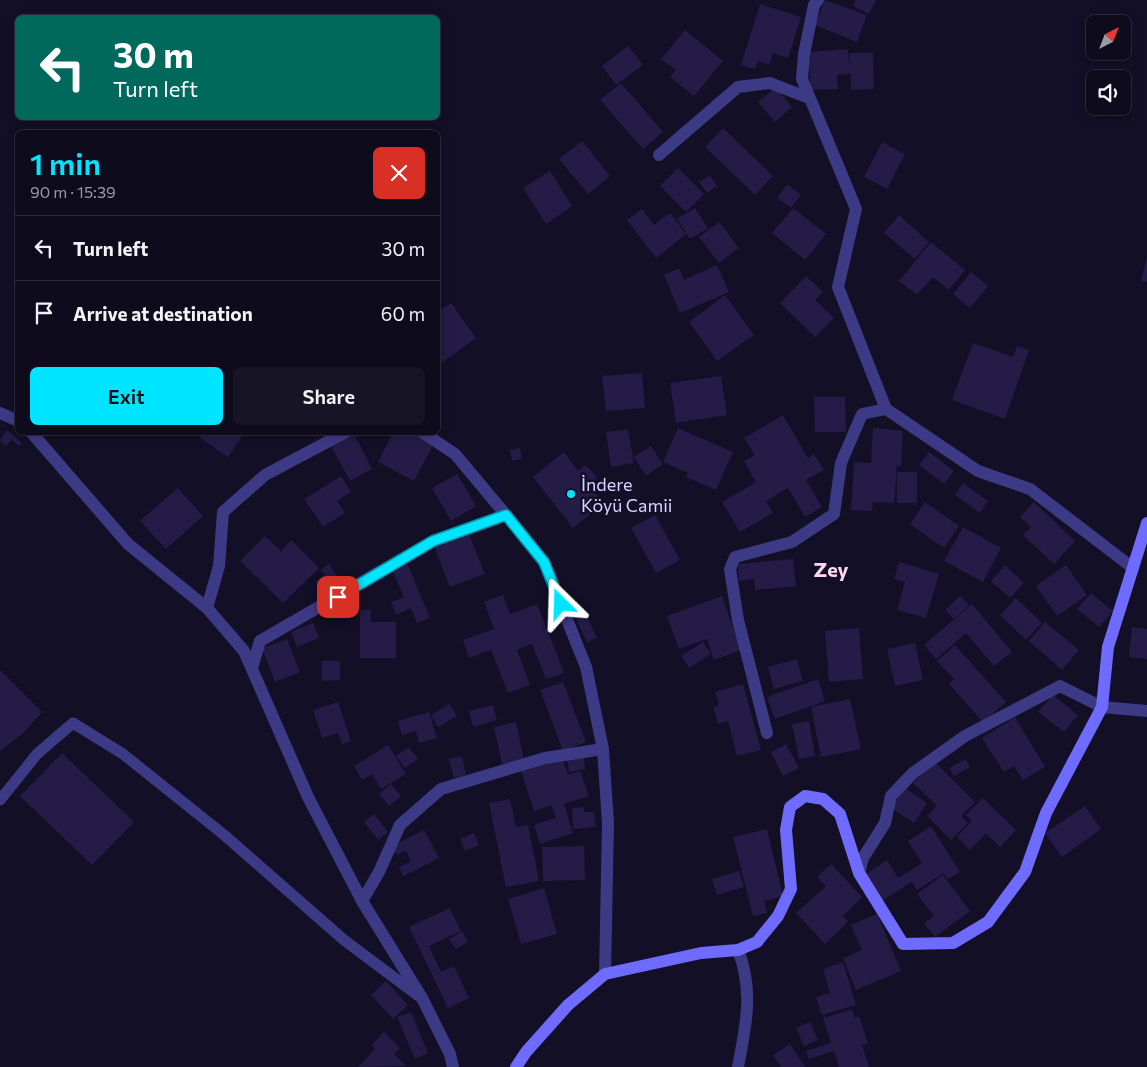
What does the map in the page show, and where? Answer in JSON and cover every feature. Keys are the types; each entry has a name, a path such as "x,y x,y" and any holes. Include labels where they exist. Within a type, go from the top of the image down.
{"street":[{"path":"818,0 814,5 804,54 802,79 856,209 838,287 886,409 978,471 1030,489 1133,568"},
{"path":"659,155 738,87 770,83 809,98"},
{"path":"767,733 738,620 730,570 736,557 792,542 834,514 841,462 862,414 886,409"},
{"path":"0,413 15,420"},
{"path":"34,435 128,544 207,608 244,651 308,797 362,901 422,998 450,1054 453,1067"},
{"path":"207,608 219,566 223,512 265,475 340,435"},
{"path":"426,435 455,454 544,562 586,667 603,749 608,823 605,974"},
{"path":"252,668 260,640 433,541 506,515"},
{"path":"516,1067 526,1052 568,1005 605,974 701,953 738,950 757,942 778,916 791,889 786,830 790,807 805,796 823,799 840,814 858,873 903,944 953,943 988,922 1025,872 1046,813 1102,707 1108,647 1147,523"},
{"path":"858,873 863,858 885,823 891,796 913,773 965,736 1060,686 1102,707 1147,711"},
{"path":"362,901 379,872 400,825 441,789 545,758 603,749"},
{"path":"738,950 745,968 749,1008 738,1067"}],"lane":[{"path":"0,800 37,754 73,724 123,754 223,834 344,940 422,998"}],"building":[{"path":"825,0 867,15 857,42 815,25"},
{"path":"856,0 876,0 869,14 853,6"},
{"path":"760,4 801,17 788,58 773,53 769,65 758,61 755,69 741,65"},
{"path":"685,30 723,61 694,96 670,77 676,70 661,59"},
{"path":"628,46 643,65 616,85 602,66"},
{"path":"848,49 850,68 850,53 873,53 874,89 851,90 851,74 837,75 838,89 811,90 808,52"},
{"path":"621,83 663,132 643,149 600,100"},
{"path":"776,87 792,107 775,122 758,102"},
{"path":"723,128 773,176 755,195 705,147"},
{"path":"582,141 610,176 588,194 559,159"},
{"path":"882,142 905,154 887,189 864,177"},
{"path":"678,168 704,194 686,212 660,186"},
{"path":"550,171 572,206 546,224 523,188"},
{"path":"710,175 717,186 707,193 699,182"},
{"path":"787,184 801,195 791,208 777,198"},
{"path":"695,208 708,228 690,239 677,219"},
{"path":"793,208 826,234 805,260 772,233"},
{"path":"642,209 654,225 670,213 686,234 656,258 627,220"},
{"path":"899,215 929,242 915,259 884,233"},
{"path":"719,222 739,248 719,263 699,237"},
{"path":"931,242 965,270 949,290 933,277 917,295 899,281"},
{"path":"1147,257 1147,282 1141,281"},
{"path":"717,265 729,292 680,313 664,275 679,268 684,280"},
{"path":"971,272 988,286 970,308 953,294"},
{"path":"806,276 823,292 815,300 834,318 815,337 780,303"},
{"path":"725,295 754,335 717,361 689,322"},
{"path":"451,303 476,338 440,364 440,311"},
{"path":"973,343 1013,357 1017,346 1029,350 1005,419 952,400"},
{"path":"642,373 645,408 606,411 602,376"},
{"path":"721,376 727,415 676,423 670,383"},
{"path":"814,397 845,397 846,432 815,432"},
{"path":"783,415 808,458 814,454 824,470 806,480 822,507 805,517 788,488 766,501 773,513 740,532 722,502 756,482 744,461 755,455 744,438"},
{"path":"678,428 733,452 716,490 686,477 688,473 663,462"},
{"path":"873,428 903,431 901,466 897,466 894,503 873,502 872,511 851,510 854,462 871,463"},
{"path":"628,429 634,463 611,467 606,432"},
{"path":"7,430 22,443 19,446 12,440 6,446 0,440"},
{"path":"202,435 243,435 228,457 200,438"},
{"path":"347,435 355,435 372,469 350,481 330,444"},
{"path":"392,435 415,435 433,445 414,481 378,462"},
{"path":"651,446 663,464 646,476 634,457"},
{"path":"520,448 522,459 512,461 510,450"},
{"name":"İndere Köyü Camii","path":"564,452 578,471 586,465 597,478 589,485 604,504 573,528 533,477"},
{"path":"929,452 954,471 944,484 919,465"},
{"path":"897,472 917,472 917,503 897,503"},
{"path":"457,474 476,506 451,521 432,488"},
{"path":"341,476 351,492 337,501 345,513 323,527 304,499"},
{"path":"963,483 988,501 980,513 955,495"},
{"path":"178,488 203,516 166,549 140,521"},
{"path":"925,502 959,526 944,548 910,524"},
{"path":"1034,502 1075,541 1054,564 1023,535 1031,527 1020,517"},
{"path":"655,515 680,560 656,573 631,528"},
{"path":"963,527 1001,548 983,582 944,561"},
{"path":"467,530 485,574 450,587 433,543"},
{"path":"265,536 281,551 291,540 319,568 283,603 240,561"},
{"path":"793,559 796,586 755,590 754,579 739,581 738,564"},
{"path":"899,562 939,574 926,618 897,610 905,582 894,579"},
{"path":"407,563 430,618 417,623 411,608 396,615 391,602 404,597 392,569"},
{"path":"329,564 344,586 327,598 315,582 325,575 321,570"},
{"path":"1005,565 1024,583 1010,598 991,581"},
{"path":"1066,565 1087,595 1057,616 1036,586"},
{"path":"1091,593 1113,611 1099,627 1077,609"},
{"path":"503,595 510,614 537,604 564,673 546,679 532,644 517,650 530,685 508,693 491,650 469,658 463,640 494,629 484,602"},
{"path":"722,596 741,650 714,660 707,639 679,649 667,616"},
{"path":"960,596 969,605 954,619 945,610"},
{"path":"1016,598 1042,623 1026,640 1000,615"},
{"path":"972,604 1012,652 994,666 966,633 936,659 924,645"},
{"path":"360,610 371,610 371,622 396,622 396,658 360,658"},
{"path":"585,612 597,638 587,642 575,617"},
{"path":"1045,622 1079,650 1062,670 1029,641"},
{"path":"313,623 319,638 297,647 291,632"},
{"path":"1132,627 1147,629 1147,659 1129,657"},
{"path":"859,628 863,679 829,682 825,631"},
{"path":"287,639 300,672 275,682 262,648"},
{"path":"703,642 711,654 689,668 681,656"},
{"path":"915,643 923,680 895,686 887,649"},
{"path":"955,645 1006,702 983,722 949,684 954,679 937,661"},
{"path":"797,659 803,681 774,689 768,667"},
{"path":"322,661 340,661 340,680 322,681"},
{"path":"0,670 42,712 23,733 0,751"},
{"path":"818,679 825,701 775,719 767,697"},
{"path":"563,682 586,742 563,751 540,690"},
{"path":"743,684 761,750 737,756 728,721 718,724 713,707 719,705 715,692"},
{"path":"1053,695 1078,715 1064,732 1038,712"},
{"path":"850,699 861,749 821,757 811,707"},
{"path":"338,702 351,741 342,744 338,733 322,738 313,710"},
{"path":"449,704 457,716 438,727 431,715"},
{"path":"493,705 497,720 473,727 469,711"},
{"path":"429,712 437,738 419,743 416,731 402,735 398,721"},
{"path":"1015,717 1045,767 1023,780 1014,766 1004,772 982,738"},
{"path":"809,721 815,756 799,759 792,724"},
{"path":"516,722 524,760 502,764 494,727"},
{"path":"786,744 799,768 783,776 771,752"},
{"path":"388,745 406,774 381,789 372,774 362,780 354,766"},
{"path":"409,747 418,759 405,768 396,756"},
{"path":"62,753 134,822 92,865 20,796"},
{"path":"462,756 466,775 454,778 449,759"},
{"path":"562,758 568,775 580,771 589,796 564,804 573,833 540,844 534,825 556,818 551,805 534,811 521,771"},
{"path":"584,758 585,769 569,772 567,760"},
{"path":"966,759 970,767 954,776 949,768"},
{"path":"934,761 975,802 961,816 968,823 951,840 927,816 937,806 913,783"},
{"path":"391,784 401,796 389,806 379,794"},
{"path":"905,788 927,803 914,823 891,808"},
{"path":"983,798 1016,830 1000,847 986,833 970,850 957,837 972,821 966,815"},
{"path":"510,799 516,827 528,825 539,881 506,887 489,803"},
{"path":"1085,806 1101,829 1062,857 1045,833"},
{"path":"584,807 584,812 594,812 596,827 573,829 572,808"},
{"path":"374,814 388,832 378,840 364,822"},
{"path":"931,826 960,872 948,879 944,873 917,890 912,882 880,902 863,876 887,860 898,878 922,863 908,841"},
{"path":"767,829 783,896 764,901 767,913 753,916 733,837"},
{"path":"424,830 439,858 403,876 399,867 411,861 406,850 397,855 392,846"},
{"path":"474,833 479,845 465,851 460,839"},
{"path":"584,846 585,880 543,881 542,847"},
{"path":"831,864 862,897 843,916 848,922 825,944 796,913 826,886 817,877"},
{"path":"739,871 744,887 717,895 712,879"},
{"path":"943,875 970,911 935,937 924,923 934,916 917,894"},
{"path":"544,888 557,934 521,944 508,899"},
{"path":"450,908 461,931 429,946 441,972 454,966 469,998 448,1008 409,927"},
{"path":"877,914 901,971 856,990 843,958 862,950 851,925"},
{"path":"462,931 468,942 456,949 449,939"},
{"path":"843,962 856,1005 822,1015 816,997 830,993 823,969"},
{"path":"386,981 408,1005 393,1019 371,995"},
{"path":"852,1009 855,1018 859,1016 868,1043 862,1045 869,1067 839,1067 834,1051 809,1059 806,1051 831,1043 823,1018"},
{"path":"411,1012 428,1053 415,1059 397,1017"},
{"path":"810,1022 818,1040 804,1046 796,1028"},
{"path":"384,1032 400,1048 394,1054 406,1066 358,1067 375,1049 372,1045"},
{"path":"790,1044 805,1067 781,1067 773,1055"}],"place":[{"name":"İndere Köyü Camii","path":"571,494"}],"district":[{"name":"Zey","path":"831,569"}],"route":[{"path":"338,597 433,541 506,515 544,562 561,604"}]}
